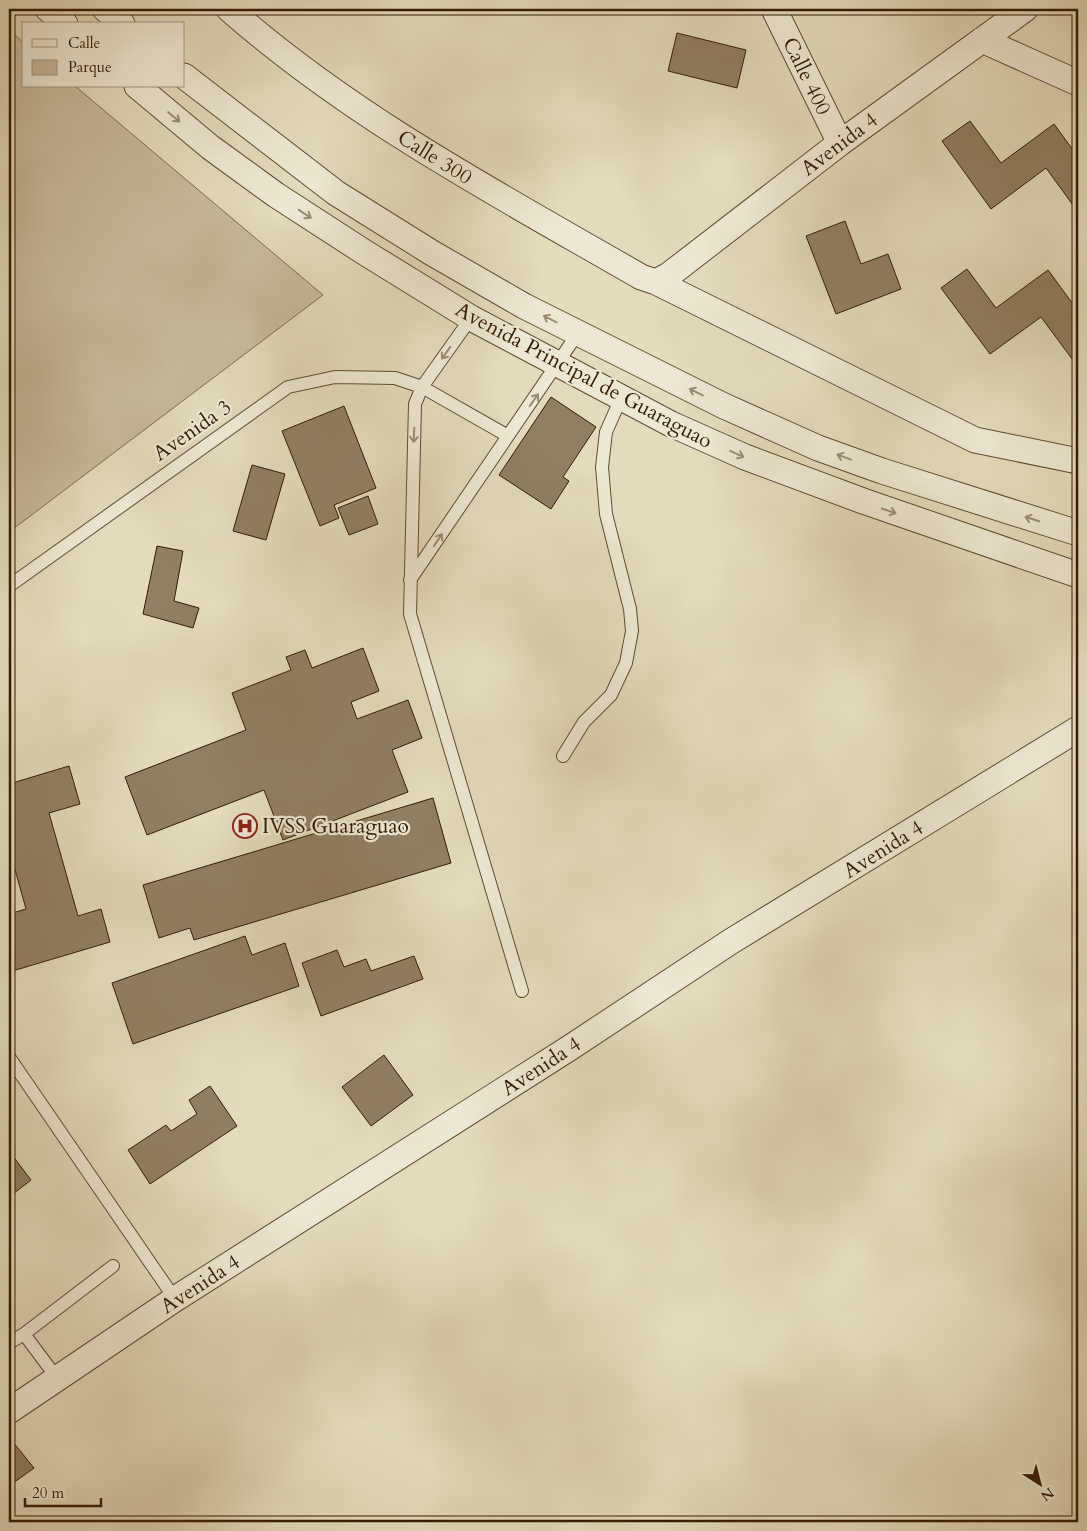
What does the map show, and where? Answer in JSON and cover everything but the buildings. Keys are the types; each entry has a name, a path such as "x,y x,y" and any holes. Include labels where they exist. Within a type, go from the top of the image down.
{"street":[{"path":"48,9 63,22"},
{"path":"105,9 120,22"},
{"name":"Calle 300","path":"229,9 274,48 419,149 641,277 656,282 975,440 1078,461"},
{"name":"Calle 400","path":"774,9 840,143"},
{"name":"Avenida 4","path":"656,282 670,275 840,143 1025,9"},
{"path":"982,40 1078,83"},
{"name":"Avenida Principal de Guaraguao","path":"185,77 336,193 524,306 724,406 818,448 882,471 1078,533"},
{"name":"Avenida Principal de Guaraguao","path":"139,88 210,147 276,195 471,318 672,424 745,458 1005,552 1078,575"},
{"name":"Avenida 4","path":"9,1410 175,1299 568,1049 730,942 1078,729"}],"lane":[{"path":"471,318 422,388 415,404 410,614 522,991"},
{"path":"410,580 559,364 578,333"},
{"name":"Avenida 3","path":"9,586 288,386 344,377 395,378 422,388 508,436"},
{"path":"563,756 584,722 610,695 626,662 632,631 630,609 606,514 602,467 606,432 622,396"},
{"path":"9,1057 175,1299"},
{"path":"9,1343 24,1334 113,1266"},
{"path":"24,1334 57,1378"}],"green space":[{"path":"9,30 22,41 22,88 77,88 323,295 9,532"}],"place":[{"name":"IVSS Guaraguao","path":"245,826"}]}
